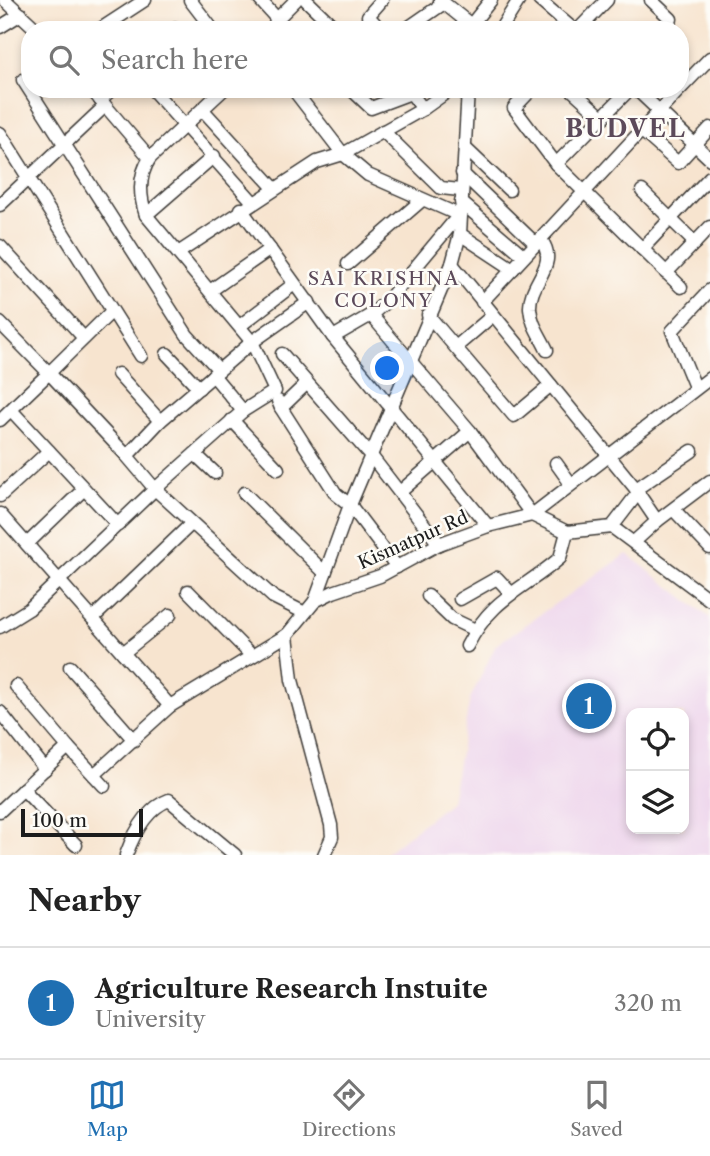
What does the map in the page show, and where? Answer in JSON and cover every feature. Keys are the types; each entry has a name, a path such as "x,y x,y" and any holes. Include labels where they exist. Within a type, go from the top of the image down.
{"street":[{"path":"113,21 145,0"},
{"path":"190,0 206,21"},
{"path":"260,0 272,21"},
{"path":"277,21 296,0"},
{"path":"306,0 328,21"},
{"path":"373,21 368,16 382,0"},
{"path":"475,21 491,0"},
{"path":"506,21 519,0"},
{"path":"539,0 565,21"},
{"path":"585,21 607,0"},
{"path":"651,0 670,19"},
{"path":"416,21 442,1 464,21"},
{"path":"0,27 15,5 29,21"},
{"path":"689,80 710,58"},
{"path":"34,98 187,335 243,411"},
{"path":"99,98 150,158"},
{"path":"0,205 65,146 106,98"},
{"path":"162,98 253,202"},
{"path":"215,98 150,158 142,170 141,201 146,215 240,325 252,342 281,408 327,481 350,505 397,567"},
{"path":"300,98 343,154 368,176 422,200 460,202"},
{"path":"360,98 371,108 398,98"},
{"path":"415,98 423,110"},
{"path":"178,253 241,209 317,162 343,154 423,110 439,98"},
{"path":"315,601 350,505 372,457 428,315 452,264 460,234 468,98"},
{"path":"523,98 514,108 556,164 681,287"},
{"path":"581,98 603,118"},
{"path":"556,164 622,98"},
{"path":"646,98 710,159"},
{"path":"482,302 672,98"},
{"path":"203,110 274,188"},
{"path":"642,131 678,163 710,128"},
{"path":"383,131 441,188 524,256"},
{"path":"1,138 141,356"},
{"path":"465,148 509,190"},
{"path":"146,215 214,156"},
{"path":"462,173 549,252 530,307 535,328 547,349"},
{"path":"642,249 710,177"},
{"path":"642,191 695,243"},
{"path":"348,264 422,200"},
{"path":"333,337 371,315 389,299 460,202"},
{"path":"241,209 333,337 488,526"},
{"path":"666,273 710,227"},
{"path":"460,234 513,269"},
{"path":"0,246 84,338"},
{"path":"210,291 270,249"},
{"path":"452,264 492,316 610,454 657,521"},
{"path":"240,325 294,284"},
{"path":"695,387 672,331 710,290"},
{"path":"127,456 160,421 252,342 309,302"},
{"path":"0,420 113,311"},
{"path":"371,315 470,431 532,515 567,532 612,527 710,600"},
{"path":"428,315 514,416 551,385"},
{"path":"457,346 492,316"},
{"path":"3,333 49,373 155,489 191,524 272,597 303,612"},
{"path":"167,354 199,388"},
{"path":"282,354 372,457 439,544"},
{"path":"118,374 160,421"},
{"name":"Kismatpur Rd","path":"287,635 303,612 315,601 397,567 439,544 488,526 532,515 695,387 709,380"},
{"path":"281,408 307,383"},
{"path":"0,627 29,609 232,420 275,391"},
{"path":"11,410 118,525"},
{"path":"232,420 278,469"},
{"path":"400,492 470,431"},
{"path":"0,496 49,451"},
{"path":"612,527 637,491 692,451"},
{"path":"195,454 215,473"},
{"path":"556,463 570,484"},
{"path":"634,542 657,521 709,483"},
{"path":"27,544 84,489"},
{"path":"244,493 325,573"},
{"path":"674,510 710,548"},
{"path":"0,513 170,706"},
{"path":"93,618 191,524"},
{"path":"467,646 475,630 510,592 560,558 567,532"},
{"path":"460,599 497,578 510,592"},
{"path":"188,591 252,656"},
{"path":"428,596 452,619 475,630"},
{"path":"124,653 170,615"},
{"path":"94,775 170,706 287,635 292,680 331,825 332,837 324,855"},
{"path":"70,667 134,740"},
{"path":"16,686 104,786"},
{"path":"0,712 45,769"},
{"path":"0,811 68,747"},
{"path":"23,789 76,845"},
{"path":"126,855 133,836 145,818 169,800 234,855"}],"shaded area":[{"path":"627,554 710,618 710,855 384,855 451,801 470,699 496,645"}],"place":[{"name":"Agriculture Research Instuite","path":"589,706"}],"district":[{"name":"BUDVEL","path":"626,129"},
{"name":"SAI KRISHNA COLONY","path":"384,289"}]}
